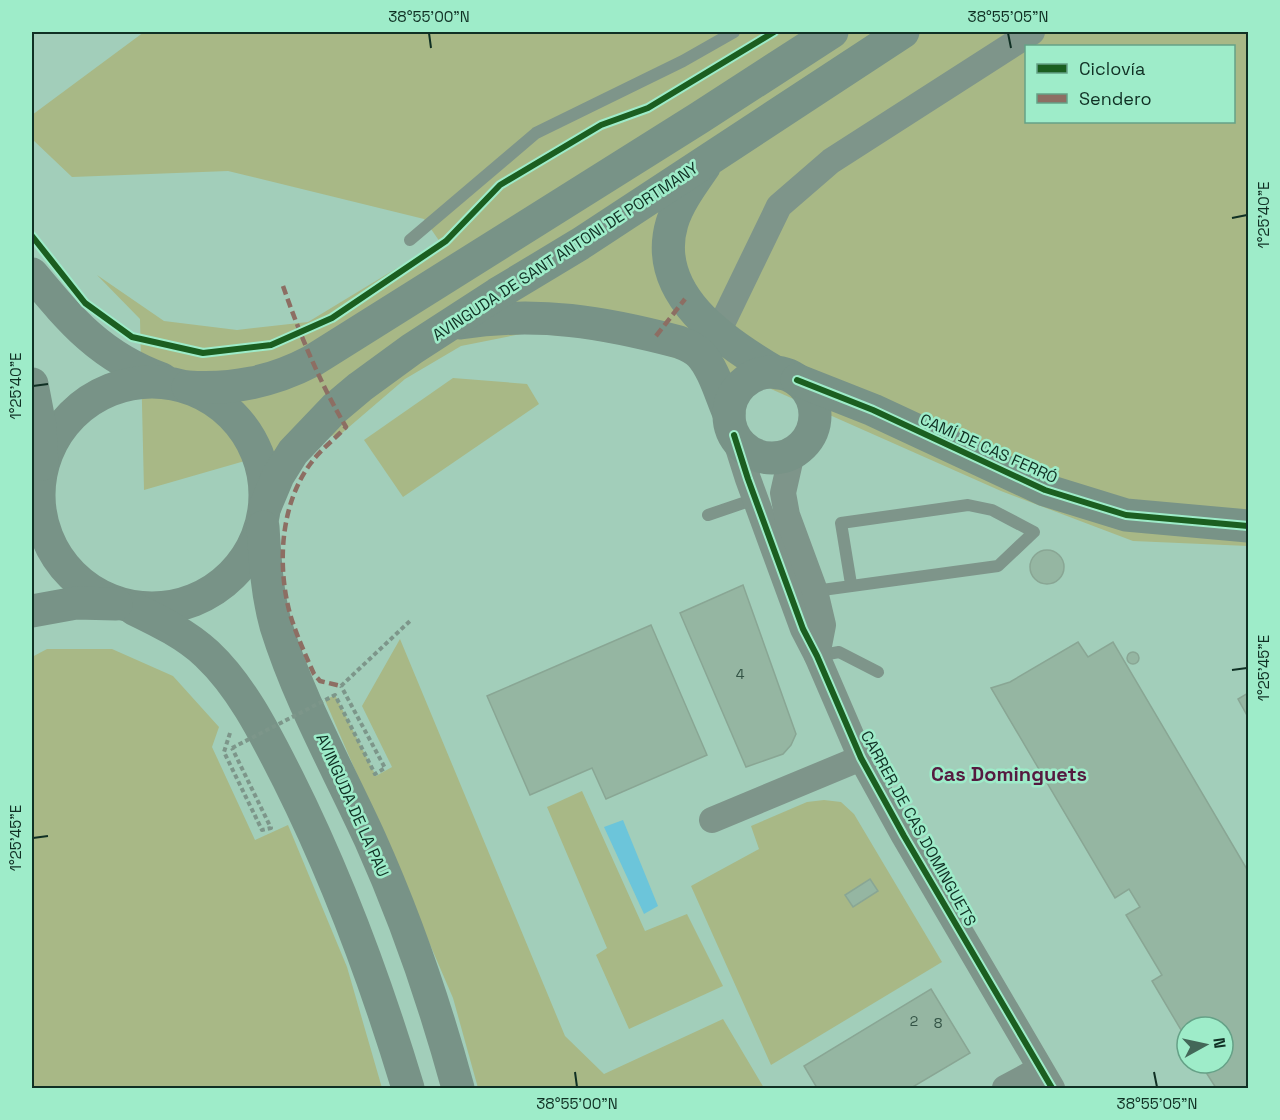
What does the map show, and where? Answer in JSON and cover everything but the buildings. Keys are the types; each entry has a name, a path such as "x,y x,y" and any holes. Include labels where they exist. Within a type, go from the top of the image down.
{"main road":[{"path":"38,480 48,452 66,422 92,399 123,386 141,382 229,388 261,382 289,373 312,361 832,32"},
{"name":"AVINGUDA DE SANT ANTONI DE PORTMANY","path":"32,610 76,603 124,605 151,609 174,607 194,601 214,590 245,560 256,540 278,476 293,452 335,408 412,349 580,244 903,32"},
{"name":"CAMÍ DE CAS FERRÓ","path":"712,156 692,185 673,220 668,255 674,277 685,299 700,317 750,357 787,376 873,410 1045,490 1125,515 1248,526"},
{"path":"32,274 71,321 110,355 147,374 182,386"},
{"path":"452,324 494,318 561,318 601,324 679,342 701,355 715,380 742,446 753,454 766,458 780,457 826,423 873,410"},
{"path":"732,425 736,392 744,383 754,376 765,373 787,376 806,389 812,398 814,410 802,442"},
{"path":"32,384 40,426 38,480 41,516 46,536 68,571 83,585 100,596 159,621 207,654 249,707 272,748 323,855 358,938 384,1010 408,1089"},
{"name":"AVINGUDA DE LA PAU","path":"182,386 202,393 227,411 255,447 264,477 265,564 276,625 294,678 371,842 404,921 445,1041 458,1089"}],"street":[{"path":"718,332 779,206 831,161 1032,32"},
{"name":"CARRER DE CAS DOMINGUETS","path":"732,425 755,499 803,629 861,758 1046,1079"},
{"path":"802,442 783,493 787,515 815,591 823,625 817,656"},
{"path":"712,820 861,758"},
{"path":"1005,1089 1046,1079"}],"lane":[{"path":"410,240 536,133 683,61 734,32"},
{"path":"708,515 755,499"},
{"path":"815,591 851,584 998,566 1034,532 992,510 968,506 842,523 851,584"},
{"path":"817,656 839,652 878,672"}],"path":[{"path":"231,729 224,752 262,830 271,828 232,748 335,695 375,774 385,768 341,686 411,620"}],"green space":[{"path":"144,32 1248,32 1248,546 1133,541 1001,491 751,380 641,348 578,337 526,333 461,346 405,379 342,433 144,490 140,319 97,275 164,321 237,330 308,322 440,242 424,219 228,171 72,177 32,139 32,115"},
{"path":"453,378 527,384 539,404 403,497 364,440"},
{"path":"400,639 565,1036 604,1074 723,1019 764,1088 478,1088 453,998 325,700 335,695 376,776 392,767 362,706"},
{"path":"47,649 112,649 173,676 219,727 212,747 255,840 288,825 347,967 382,1088 32,1088 32,657"},
{"path":"582,791 645,931 687,914 723,986 629,1029 596,955 607,948 547,807"},
{"path":"824,800 841,802 854,814 942,962 771,1065 691,886 759,849 751,826 807,802"}],"water":[{"path":"623,820 658,906 644,914 604,827"}],"marked path":[{"path":"283,286 311,358 346,427 315,458 301,479 287,516 283,556 283,576 290,614 314,674 320,681 341,686"},
{"path":"656,336 685,299"}],"cycle path":[{"path":"32,236 85,303 132,337 203,353 271,345 332,318 446,241 500,185 601,125 648,108 774,32"},
{"path":"797,380 873,410 1045,490 1126,515 1248,526"},
{"path":"734,435 803,629 861,758 904,836 1052,1088"}],"district":[{"name":"Cas Dominguets","path":"1009,774"}]}
